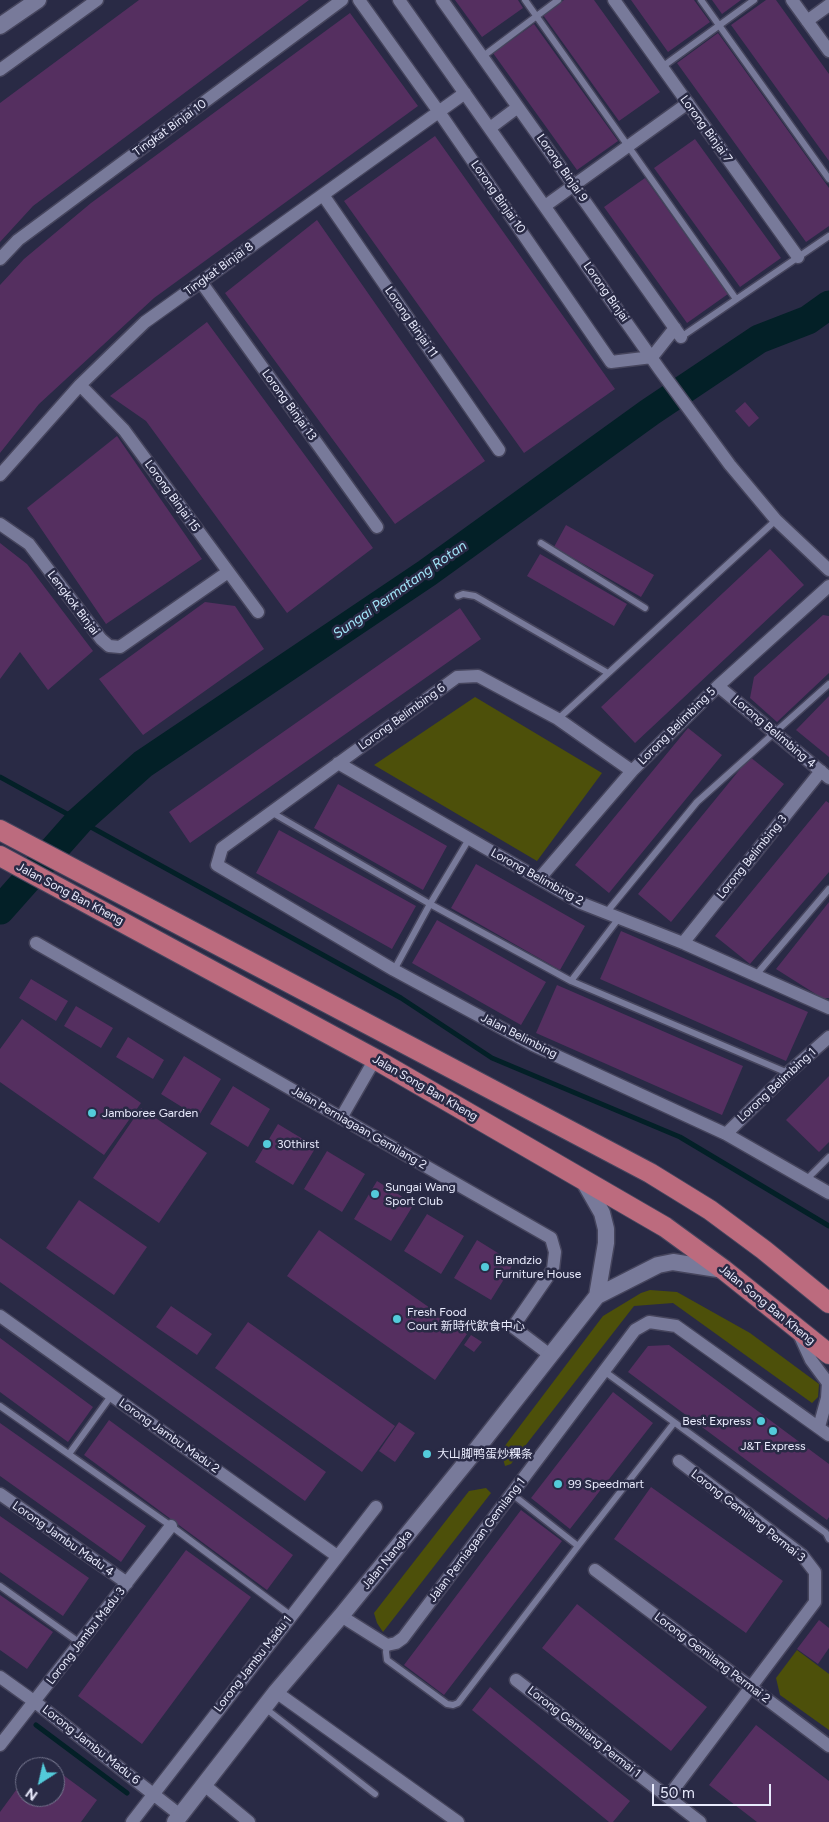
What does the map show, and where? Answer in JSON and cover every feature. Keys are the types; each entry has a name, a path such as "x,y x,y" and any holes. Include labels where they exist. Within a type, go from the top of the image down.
{"main road":[{"name":"Jalan Song Ban Kheng","path":"5,832 650,1173 710,1210 829,1302"},
{"name":"Jalan Song Ban Kheng","path":"0,856 375,1059 665,1226 724,1270 829,1354"}],"street":[{"path":"0,70 97,0"},
{"name":"Tingkat Binjai 10","path":"0,259 18,240 342,0"},
{"name":"Lorong Binjai 10","path":"359,0 612,362 652,357"},
{"name":"Lorong Binjai","path":"399,0 704,431 776,520 829,570"},
{"name":"Lorong Binjai 9","path":"442,0 678,332"},
{"name":"Lorong Binjai 7","path":"614,0 798,257"},
{"path":"792,0 829,51"},
{"path":"0,26 31,2"},
{"path":"807,21 829,5"},
{"name":"Tingkat Binjai 8","path":"0,475 80,385 145,322 465,94"},
{"path":"545,206 688,103"},
{"path":"490,128 518,107"},
{"name":"Lorong Binjai 11","path":"323,195 499,450"},
{"name":"Lorong Binjai 13","path":"201,282 377,527"},
{"path":"652,357 678,332"},
{"name":"Lorong Binjai 15","path":"80,385 124,430 258,612"},
{"name":"Lengkok Binjai","path":"0,524 30,544 101,639 109,646 120,647 228,572"},
{"name":"Lorong Belimbing 5","path":"539,879 632,771 718,686 829,586"},
{"name":"Lorong Belimbing 6","path":"217,865 222,848 456,678 478,676 558,719 632,771"},
{"name":"Lorong Belimbing 4","path":"718,686 825,774"},
{"name":"Lorong Belimbing 2","path":"338,764 581,903 683,943 829,1008"},
{"name":"Lorong Belimbing 3","path":"683,943 825,774"},
{"name":"Jalan Belimbing","path":"217,865 394,970 533,1045 726,1134 829,1192"},
{"name":"Jalan Perniagaan Gemilang 2","path":"36,943 550,1238 555,1252 553,1269 512,1327 550,1355"},
{"name":"Lorong Belimbing 1","path":"726,1134 788,1073 829,1037"},
{"path":"341,1118 375,1059"},
{"name":"Jalan Nangka","path":"582,1178 602,1213 606,1229 606,1243 597,1296"},
{"name":"Jalan Nangka","path":"177,1818 276,1692 341,1616 476,1450 597,1296 658,1265 673,1262 724,1270"},
{"name":"Lorong Jambu Madu 2","path":"0,1316 337,1556"},
{"name":"Jalan Perniagaan Gemilang 1","path":"387,1644 396,1643 403,1638 635,1330 649,1322 676,1326 824,1425 829,1435"},
{"path":"796,1328 811,1360 828,1383 824,1425"},
{"name":"Lorong Gemilang Permai 3","path":"679,1461 802,1555 815,1572 815,1602 751,1688"},
{"name":"Lorong Jambu Madu 4","path":"0,1494 126,1583"},
{"name":"Lorong Jambu Madu 1","path":"132,1822 290,1615 376,1507"},
{"name":"Lorong Jambu Madu 3","path":"0,1745 171,1526"},
{"name":"Lorong Gemilang Permai 2","path":"595,1570 829,1746"},
{"path":"341,1616 387,1644"},
{"name":"Lorong Jambu Madu 6","path":"0,1677 153,1794 177,1818"},
{"name":"Lorong Gemilang Permai 1","path":"516,1680 700,1822"},
{"path":"668,1797 751,1688"},
{"path":"276,1692 458,1822"},
{"path":"203,1784 249,1822"}],"lane":[{"path":"525,0 736,300"},
{"path":"482,57 558,0"},
{"path":"701,0 829,179"},
{"path":"662,67 754,0"},
{"path":"678,332 736,300 829,236"},
{"path":"558,719 776,520"},
{"path":"541,543 645,608"},
{"path":"458,596 463,594 475,596 608,673"},
{"path":"606,913 697,802 829,684"},
{"path":"271,812 430,904 571,982 788,1073"},
{"path":"394,970 430,904 469,839"},
{"path":"756,975 828,890"},
{"path":"571,982 619,918"},
{"path":"806,1180 829,1157"},
{"path":"604,1370 828,1534"},
{"path":"69,1454 111,1396"},
{"path":"0,1406 171,1526 290,1615"},
{"path":"387,1644 387,1660 447,1704 458,1704 674,1423"},
{"path":"512,1494 578,1546"},
{"path":"0,1586 80,1643"},
{"path":"264,1708 375,1794"}],"shaded area":[{"path":"475,697 602,773 537,861 374,765"},
{"path":"650,1290 677,1292 750,1333 819,1384 818,1397 812,1403 673,1303 634,1306 511,1464 505,1466 501,1451 603,1316 641,1293"},
{"path":"486,1488 491,1493 383,1632 377,1623 374,1613 469,1491"},
{"path":"797,1650 829,1674 829,1730 780,1695 776,1678"}],"building":[{"path":"139,0 309,0 33,206 0,242 0,103"},
{"path":"455,0 518,0 523,8 482,37"},
{"path":"564,0 594,0 660,92 619,121 543,15"},
{"path":"631,0 694,0 710,22 668,52"},
{"path":"712,0 741,0 722,14"},
{"path":"766,0 776,0 829,74 829,161 731,25"},
{"path":"350,13 418,106 154,298 39,404 0,453 0,285 24,259 91,203"},
{"path":"534,24 618,141 577,170 493,53"},
{"path":"718,33 829,188 829,226 806,242 677,63"},
{"path":"435,136 615,389 524,453 344,201"},
{"path":"695,139 781,258 740,287 654,168"},
{"path":"645,178 728,294 687,323 604,207"},
{"path":"317,220 485,461 395,524 225,293"},
{"path":"207,322 373,548 287,613 146,421 110,396"},
{"path":"745,402 759,418 749,427 735,411"},
{"path":"117,436 202,559 106,624 27,508"},
{"path":"566,525 654,575 641,597 554,547"},
{"path":"0,543 27,564 93,651 48,690 20,652 0,679"},
{"path":"770,549 804,585 635,743 601,707"},
{"path":"540,554 627,604 614,626 527,576"},
{"path":"205,602 235,606 264,649 143,735 99,679"},
{"path":"460,608 481,639 190,843 169,812"},
{"path":"823,615 829,616 829,673 777,722 750,698 754,677"},
{"path":"829,696 829,757 796,730"},
{"path":"688,728 722,755 609,893 575,865"},
{"path":"750,757 784,784 671,922 638,894"},
{"path":"338,784 447,846 423,890 314,828"},
{"path":"826,801 829,803 829,872 750,964 715,936"},
{"path":"279,830 416,906 392,949 256,873"},
{"path":"476,864 585,926 560,970 451,908"},
{"path":"829,902 829,998 822,998 776,969"},
{"path":"437,920 546,982 521,1025 412,963"},
{"path":"621,931 808,1012 786,1061 600,979"},
{"path":"31,979 68,1001 56,1021 19,998"},
{"path":"557,985 743,1066 722,1115 536,1033"},
{"path":"76,1006 113,1028 101,1048 64,1026"},
{"path":"22,1019 141,1103 104,1155 0,1082 0,1049"},
{"path":"128,1037 164,1060 153,1079 116,1057"},
{"path":"184,1056 221,1079 198,1117 161,1094"},
{"path":"829,1076 829,1142 819,1152 786,1120"},
{"path":"233,1086 270,1109 248,1147 210,1124"},
{"path":"141,1108 207,1153 159,1223 93,1178"},
{"path":"278,1124 316,1147 293,1185 255,1162"},
{"path":"327,1151 365,1174 342,1212 304,1189"},
{"path":"377,1181 414,1204 391,1241 354,1219"},
{"path":"79,1200 147,1247 114,1295 46,1248"},
{"path":"427,1214 464,1236 441,1274 404,1251"},
{"name":"Fresh Food Court 新時代飲食中心","path":"319,1230 467,1334 435,1380 287,1276"},
{"path":"0,1238 326,1472 305,1501 0,1282"},
{"path":"477,1240 514,1263 491,1300 454,1278"},
{"path":"171,1306 212,1334 197,1355 156,1327"},
{"path":"248,1322 395,1426 362,1472 215,1368"},
{"path":"471,1335 482,1342 474,1352 464,1345"},
{"path":"0,1338 93,1407 68,1442 0,1392"},
{"path":"669,1345 829,1464 829,1517 827,1520 628,1372 648,1346"},
{"path":"613,1392 653,1423 570,1529 531,1498"},
{"path":"109,1420 293,1555 267,1590 84,1455"},
{"path":"399,1422 415,1433 395,1462 379,1451"},
{"path":"0,1423 146,1526 121,1562 0,1476"},
{"path":"651,1487 783,1581 746,1633 614,1539"},
{"path":"521,1510 562,1541 444,1695 404,1665"},
{"path":"0,1516 89,1578 63,1616 0,1572"},
{"path":"186,1550 251,1597 142,1744 78,1696"},
{"path":"0,1595 53,1632 27,1669 0,1650"},
{"path":"577,1604 707,1707 671,1751 542,1648"},
{"path":"819,1620 829,1628 829,1648 818,1664 797,1649"},
{"path":"490,1687 630,1801 613,1822 609,1822 472,1710"},
{"path":"756,1725 829,1781 829,1822 757,1822 709,1785"},
{"path":"65,1776 97,1800 81,1822 0,1822 0,1812 15,1792 15,1807 65,1807"}],"waterway":[{"name":"Sungai Permatang Rotan","path":"0,910 79,821 143,764 427,573 650,412 759,339 808,320 829,305"},
{"path":"0,777 401,998 492,1058 680,1137 829,1226"},
{"path":"36,1725 127,1793"}],"place":[{"name":"Jamboree Garden","path":"92,1113"},
{"name":"30thirst","path":"267,1144"},
{"name":"Sungai Wang Sport Club","path":"375,1194"},
{"name":"Brandzio Furniture House","path":"485,1267"},
{"name":"Fresh Food Court 新時代飲食中心","path":"397,1319"},
{"name":"Best Express","path":"761,1421"},
{"name":"J&T Express","path":"773,1431"},
{"name":"大山脚鸭蛋炒粿条","path":"427,1454"},
{"name":"99 Speedmart","path":"558,1484"}]}
